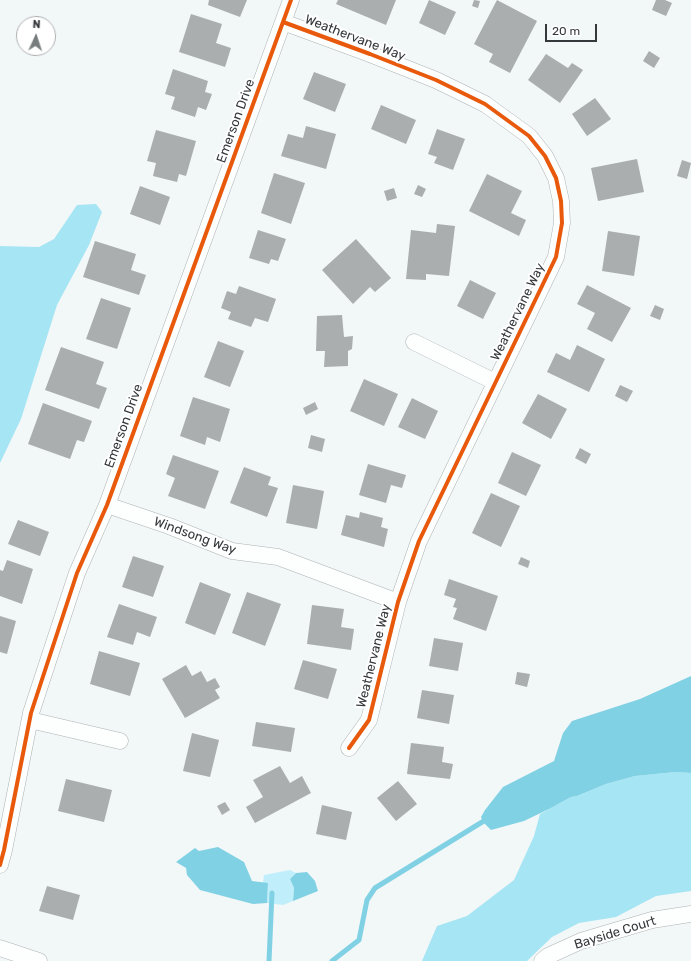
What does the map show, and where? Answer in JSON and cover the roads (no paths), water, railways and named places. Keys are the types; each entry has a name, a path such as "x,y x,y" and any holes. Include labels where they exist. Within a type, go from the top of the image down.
{"street":[{"name":"Emerson Drive","path":"0,865 30,720 77,573 106,505 291,0"},
{"name":"Weathervane Way","path":"283,22 436,80 485,104 528,136 544,156 556,178 561,201 562,224 556,257 419,541 398,602 369,720 349,748"},
{"path":"414,342 496,382"},
{"name":"Windsong Way","path":"106,505 169,526 232,551 278,557 398,602"},
{"path":"30,720 120,740"},
{"name":"Bayside Court","path":"542,961 548,956 581,941 652,920 691,914"},
{"path":"0,948 39,961"}],"waterway":[{"path":"332,961 359,940 367,900 375,888 487,819"},
{"path":"269,961 272,893"}]}
